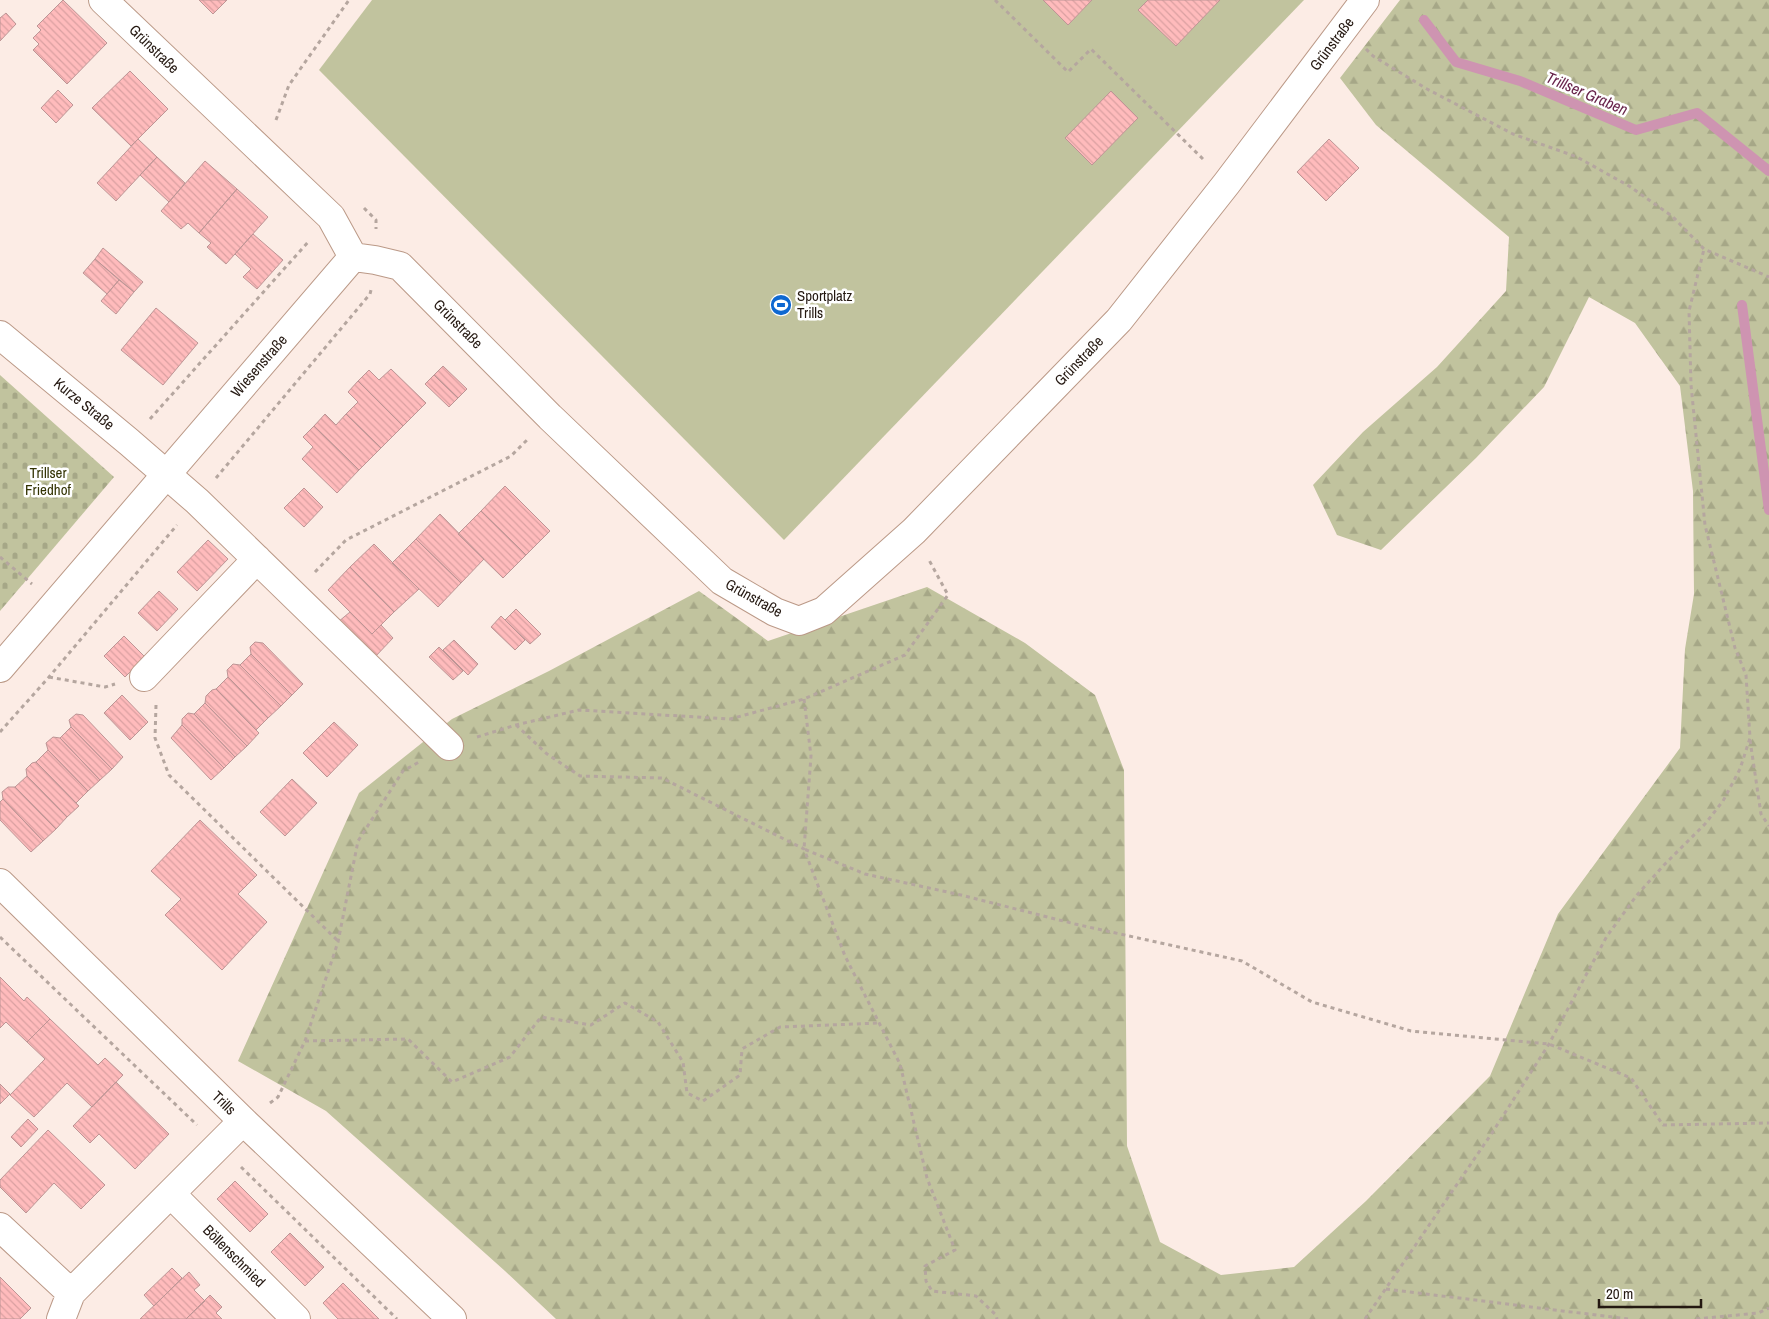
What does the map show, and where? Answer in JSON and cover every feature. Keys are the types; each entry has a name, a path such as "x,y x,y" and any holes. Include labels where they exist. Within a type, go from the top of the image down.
{"street":[{"name":"Grünstraße","path":"103,0 331,217 353,257 400,266 550,418 722,581 775,612 799,621 824,611 914,531 1119,320 1227,183 1365,0"},
{"name":"Wiesenstraße","path":"0,668 353,257"},
{"name":"Kurze Straße","path":"0,335 166,474"},
{"path":"166,474 197,501 449,746"},
{"path":"144,677 257,559"},
{"name":"Trills","path":"0,883 243,1122 452,1319"},
{"path":"61,1319 71,1293 243,1122"},
{"name":"Böllenschmied","path":"171,1194 296,1319"},
{"path":"0,1227 71,1293"}],"path":[{"path":"275,122 289,85 349,0"},
{"path":"995,0 1068,72 1091,49 1227,183"},
{"path":"1344,28 1373,56 1427,89 1513,134 1577,157 1629,186 1672,216 1704,250 1769,277"},
{"path":"363,207 376,220"},
{"path":"129,442 331,217"},
{"path":"1704,250 1689,312 1692,395 1705,525 1735,648 1746,675 1750,738 1761,814 1769,826"},
{"path":"293,594 346,540 511,456 550,418"},
{"path":"243,1122 278,1097 305,1041 338,942 358,841 403,771 449,746 516,725 579,710 730,719 804,698 905,655 948,595 914,531"},
{"path":"0,557 56,604"},
{"path":"49,677 105,687 144,677 157,689 156,738 169,775 338,942"},
{"path":"804,698 811,756 804,849 845,956 900,1064 927,1178 955,1250 925,1266 926,1281 932,1291 976,1296 997,1319"},
{"path":"516,725 547,754 580,776 662,778 804,849 865,874 962,895 1075,924 1242,962 1312,1002 1411,1031 1549,1044 1631,1078 1663,1125 1769,1123"},
{"path":"1365,1319 1492,1133 1549,1044 1608,936 1637,895 1664,864 1705,824 1723,801 1740,769 1750,738"},
{"path":"305,1041 408,1039 452,1082 510,1057 541,1016 591,1025 625,1003 658,1022 683,1062 687,1093 703,1101 740,1075 742,1049 780,1027 879,1023"},
{"path":"1386,1290 1628,1319"},
{"path":"1696,1319 1758,1314 1769,1308"}],"green space":[{"name":"Sportplatz Trills","path":"372,0 1304,0 784,540 319,70"},
{"path":"1400,0 1769,0 1769,1319 556,1319 326,1111 238,1061 359,793 452,719 549,671 699,591 768,641 927,587 1025,643 1095,695 1124,770 1127,1146 1160,1242 1221,1275 1294,1267 1366,1201 1490,1076 1558,914 1680,748 1685,649 1694,594 1693,491 1680,386 1635,323 1589,297 1544,387 1476,458 1381,550 1337,535 1313,485 1363,432 1437,367 1506,291 1509,237 1376,125 1340,78"},
{"name":"Trillser Friedhof","path":"0,375 114,477 0,611"}],"building":[{"path":"63,0 107,43 67,84 33,50 39,44 33,38 41,30 37,26"},
{"path":"199,0 227,0 213,14"},
{"path":"1043,0 1092,0 1068,25"},
{"path":"1148,0 1220,0 1176,46 1138,10"},
{"path":"6,13 16,24 0,41 0,18"},
{"path":"130,71 168,109 131,146 92,108"},
{"path":"58,90 73,105 56,123 41,108"},
{"path":"1111,91 1138,118 1092,165 1065,138"},
{"path":"138,139 157,157 116,201 97,183"},
{"path":"1329,139 1359,168 1326,201 1297,172"},
{"path":"157,157 185,183 169,202 140,175"},
{"path":"205,161 237,189 199,233 188,223 181,229 161,211"},
{"path":"237,189 268,217 226,264 207,247 211,243 199,233"},
{"path":"253,234 283,260 257,289 243,277 251,269 235,254"},
{"path":"103,248 143,282 134,292 95,259"},
{"path":"95,259 119,280 107,294 83,273"},
{"path":"119,280 134,292 116,314 101,301"},
{"path":"156,308 198,343 163,385 121,350"},
{"path":"443,366 467,389 458,398 434,375"},
{"path":"391,369 426,403 403,426 358,381 369,370 379,380"},
{"path":"434,375 458,398 449,407 425,384"},
{"path":"358,381 403,426 381,448 346,414 358,402 348,392"},
{"path":"325,414 336,425 346,414 381,448 359,470 314,426"},
{"path":"314,426 359,470 337,493 302,459 313,447 303,437"},
{"path":"505,486 550,531 526,555 481,511"},
{"path":"304,488 323,507 304,527 284,508"},
{"path":"481,511 526,555 503,578 458,534"},
{"path":"440,514 484,559 461,583 416,539"},
{"path":"416,539 461,583 438,607 392,563"},
{"path":"208,540 228,559 197,591 177,572"},
{"path":"374,544 419,589 394,612 350,567"},
{"path":"350,567 394,612 372,634 328,590"},
{"path":"159,591 178,609 157,631 138,613"},
{"path":"516,609 541,634 530,644 505,620"},
{"path":"350,612 372,634 381,625 393,638 374,658 338,622"},
{"path":"501,616 525,640 515,650 491,627"},
{"path":"124,636 145,657 125,677 104,656"},
{"path":"454,640 478,664 468,675 443,650"},
{"path":"255,642 263,643 303,684 292,695 251,654 250,647"},
{"path":"439,647 463,671 453,680 429,657"},
{"path":"251,654 292,695 281,706 240,665"},
{"path":"233,664 240,665 281,706 268,718 228,677 227,670"},
{"path":"228,677 268,718 256,730 216,689"},
{"path":"216,689 259,733 247,746 205,703 206,696"},
{"path":"122,695 148,722 130,740 104,713"},
{"path":"205,703 247,746 235,757 194,714"},
{"path":"188,713 194,714 235,757 224,768 182,725 182,719"},
{"path":"76,714 83,715 123,757 112,769 71,727 69,720"},
{"path":"334,722 358,745 327,777 303,753"},
{"path":"182,725 224,768 211,780 171,738"},
{"path":"71,727 112,769 100,780 60,738"},
{"path":"53,737 60,738 100,780 88,791 48,750 46,743"},
{"path":"48,750 88,791 76,803 36,762"},
{"path":"36,762 79,806 67,817 27,776 26,769"},
{"path":"27,776 67,817 56,829 15,787"},
{"path":"292,779 317,803 285,836 260,812"},
{"path":"8,787 15,787 56,829 43,841 3,799 2,792"},
{"path":"3,799 43,841 31,852 0,820 0,802"},
{"path":"200,820 257,875 238,894 267,922 222,970 165,915 181,899 151,871"},
{"path":"0,977 24,1001 27,997 50,1019 27,1042 6,1022 0,1028"},
{"path":"50,1019 98,1065 105,1058 123,1075 92,1107 67,1083 34,1117 10,1095 45,1059 27,1042"},
{"path":"116,1082 169,1134 135,1169 99,1134 90,1143 73,1126"},
{"path":"0,1084 10,1094 0,1104"},
{"path":"28,1119 38,1129 21,1147 11,1137"},
{"path":"48,1130 105,1185 81,1209 54,1183 26,1213 0,1187 0,1180"},
{"path":"235,1181 268,1214 250,1232 217,1199"},
{"path":"290,1233 324,1267 305,1286 271,1252"},
{"path":"172,1268 182,1278 154,1306 144,1295"},
{"path":"189,1272 200,1285 194,1290 205,1301 186,1319 140,1319"},
{"path":"0,1277 31,1308 20,1319 0,1319"},
{"path":"343,1283 379,1319 338,1319 323,1303"},
{"path":"210,1295 222,1307 216,1313 222,1319 186,1319"}],"waterway":[{"name":"Trillser Graben","path":"1424,20 1456,62 1520,81 1636,130 1697,113 1769,171"},
{"name":"Trillser Graben","path":"1742,305 1769,510"}],"place":[{"name":"Sportplatz Trills","path":"781,305"}]}
